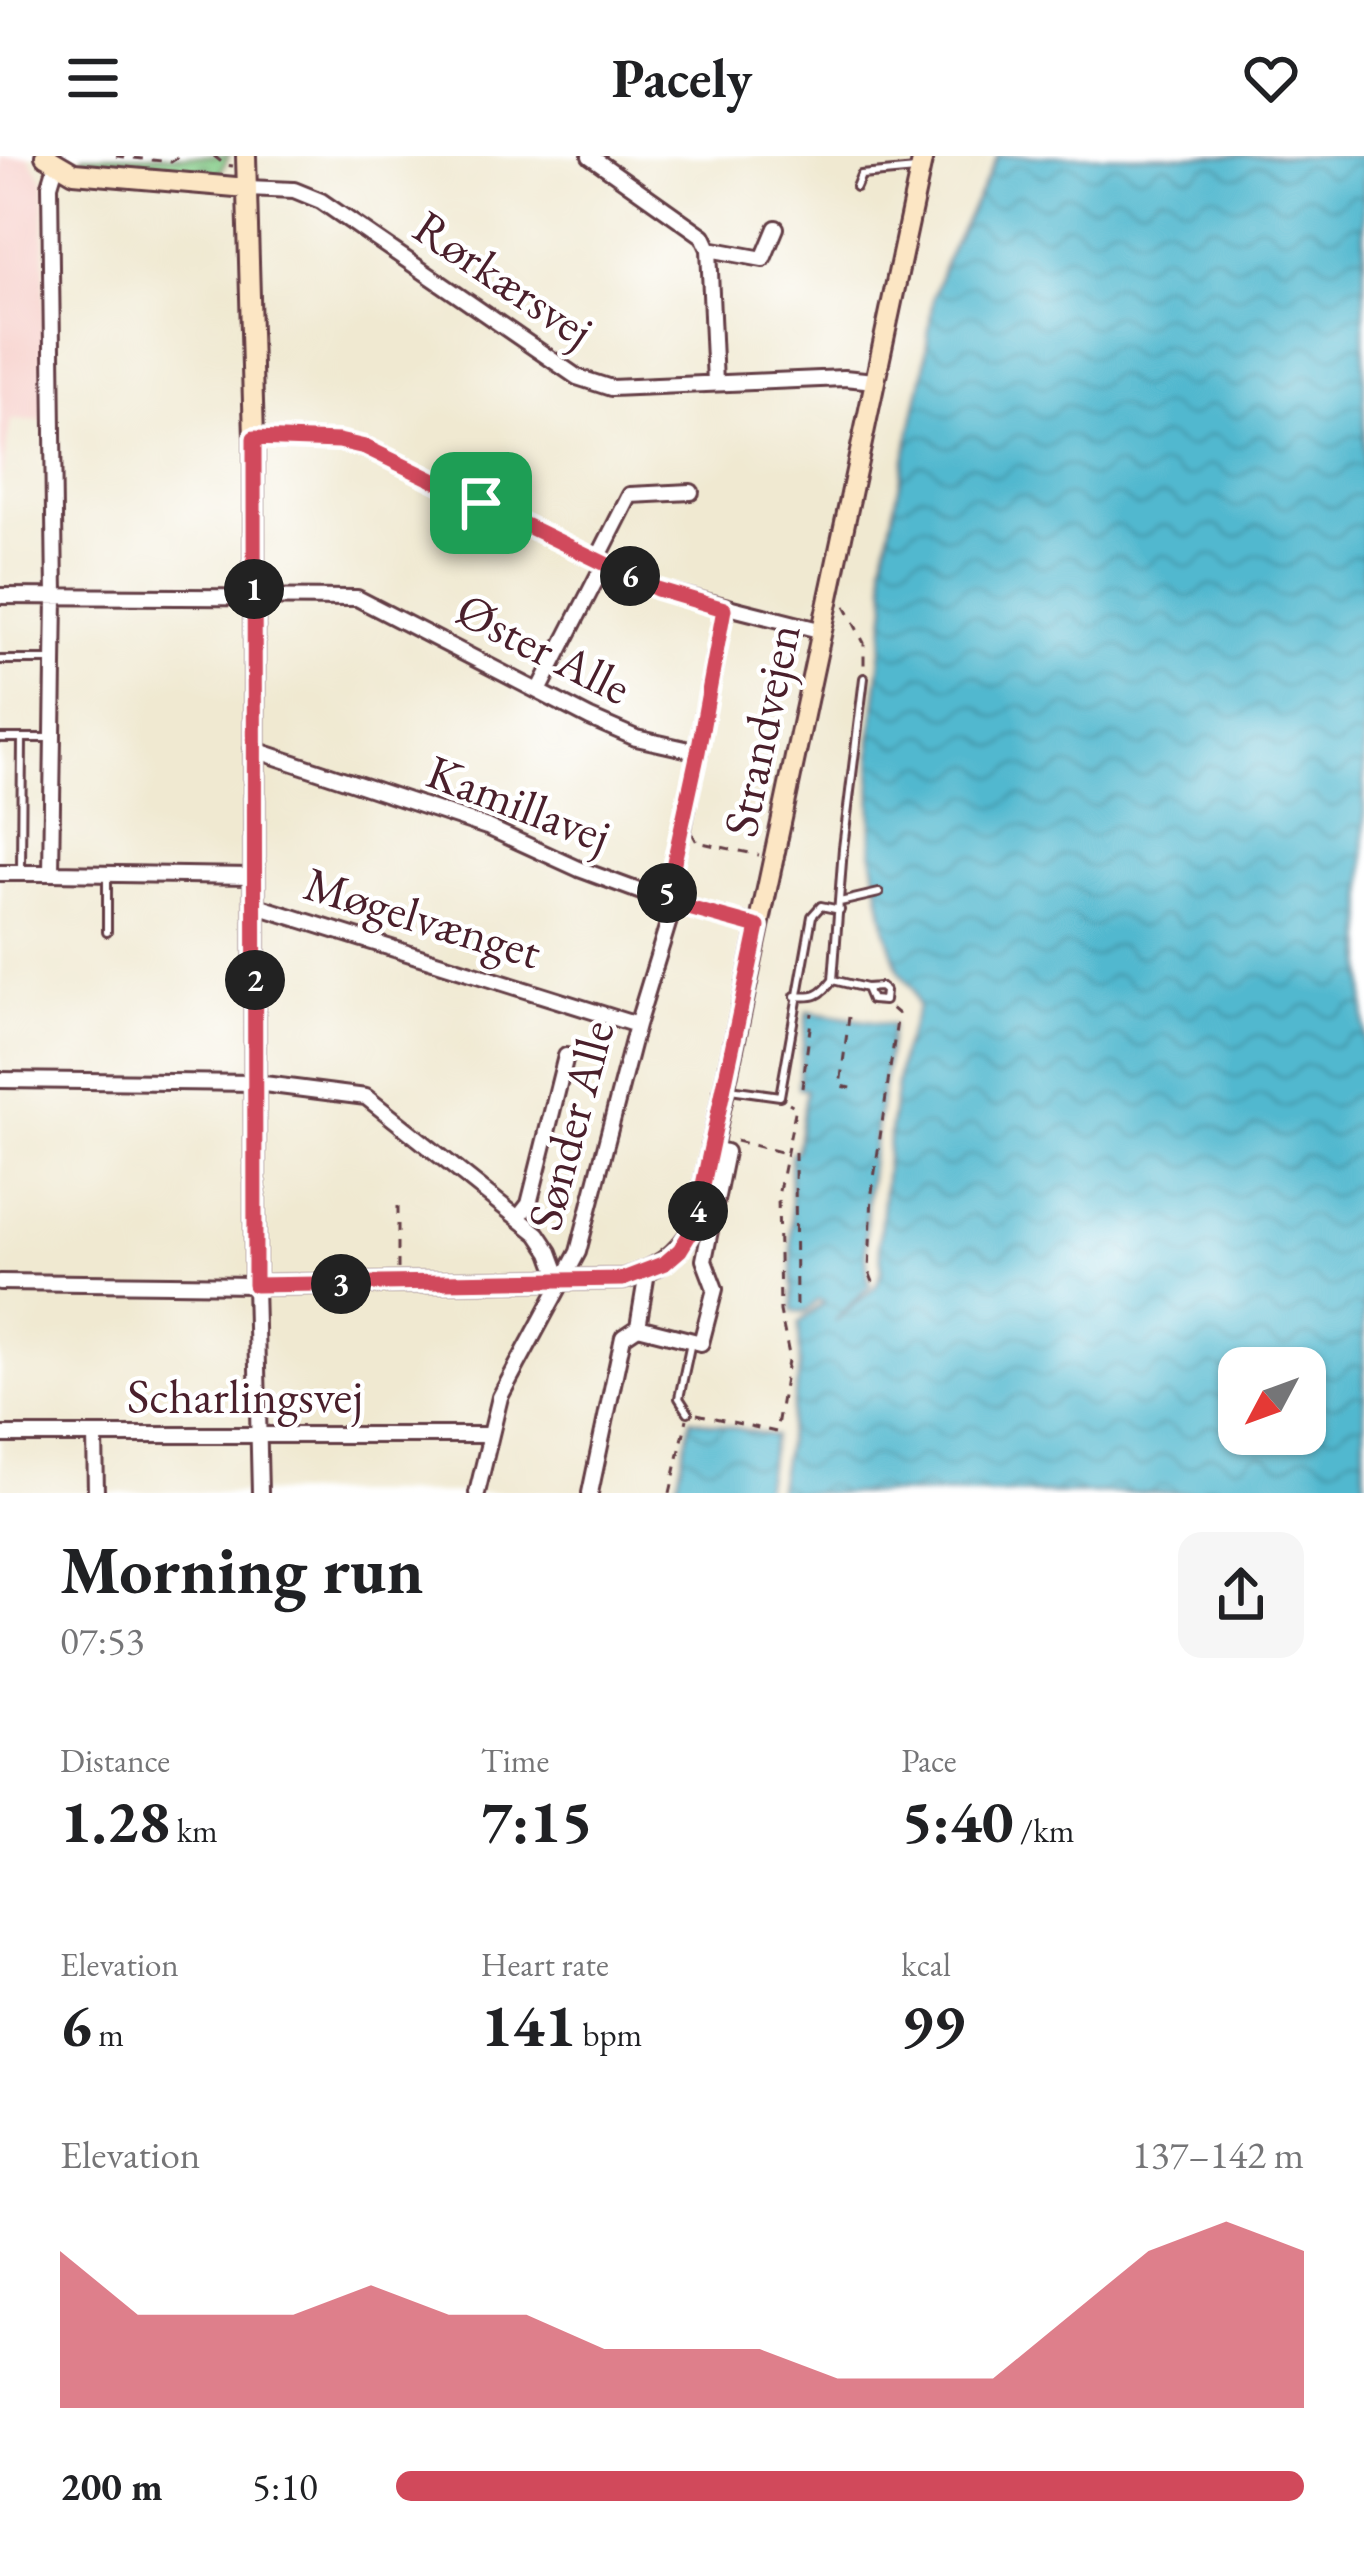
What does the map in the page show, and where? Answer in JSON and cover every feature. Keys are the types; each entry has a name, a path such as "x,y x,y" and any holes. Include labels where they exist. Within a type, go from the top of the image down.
{"street":[{"path":"590,156 704,236 709,249 715,383"},
{"path":"51,873 55,597 51,161 74,173 248,188"},
{"path":"246,161 254,438 252,876 260,1493"},
{"name":"Strandvejen","path":"647,1273 680,1250 694,1227 921,163"},
{"name":"Rørkærsvej","path":"248,188 294,190 321,201 577,377 611,388 844,378 875,381"},
{"path":"709,249 763,259 776,228"},
{"path":"254,438 339,441 365,447 657,589 823,631"},
{"path":"539,691 630,496 691,492"},
{"name":"Øster Alle","path":"0,596 357,598 636,738 698,752"},
{"path":"682,829 724,609"},
{"name":"Kamillavej","path":"252,749 487,827 579,869 674,904 758,927"},
{"path":"0,873 252,876"},
{"name":"Sønder Alle","path":"477,1493 500,1397 578,1252 674,904"},
{"name":"Møgelvænget","path":"254,905 637,1025"},
{"path":"518,1218 529,1204 566,1056"},
{"path":"542,1069 562,1074"},
{"path":"0,1080 256,1084 366,1097 538,1234 561,1282"},
{"path":"638,1327 701,1343 715,1288 704,1260 726,1152 710,1148"},
{"path":"0,1282 561,1282 647,1273 638,1327 623,1337 590,1493"},
{"name":"Scharlingsvej","path":"0,1435 490,1435"},
{"path":"94,1436 96,1493"}],"lane":[{"name":"Strandvejen","path":"856,187 861,176 921,163"},
{"path":"0,660 53,660"},
{"path":"795,996 823,994 833,980 864,678"},
{"path":"0,738 51,738"},
{"path":"21,873 22,738"},
{"path":"107,874 107,932"},
{"path":"723,1087 780,1096 812,916 821,906 840,906 879,893"},
{"path":"833,980 848,986 880,987 885,991 884,1001 871,1000 866,988"},
{"path":"688,1412 679,1398 691,1342"}],"path":[{"path":"116,156 171,161 180,156"},
{"path":"214,156 225,165 246,161"},
{"path":"842,602 864,643 864,678"},
{"path":"674,904 667,894 682,829 697,836 698,842 773,857"},
{"path":"873,1282 869,1271 872,1192 898,1014 884,1001"},
{"path":"802,1088 812,1013"},
{"path":"849,1017 840,1085 852,1088"},
{"path":"670,1493 688,1412 776,1432 789,1355 780,1311 778,1196 796,1107 780,1096"},
{"path":"729,1139 787,1154"},
{"path":"795,1152 796,1311"},
{"path":"398,1200 398,1283"}],"shaded area":[{"path":"0,156 28,156 44,182 44,420 11,420 0,486"}],"green space":[{"path":"83,156 229,156 219,175 82,160"}],"water":[{"path":"998,156 1364,156 1364,1493 777,1493 800,1368 799,1323 824,1302 818,1300 806,1312 793,1311 790,1165 792,1152 797,1151 806,1090 798,1087 807,1012 892,1025 868,1193 870,1285 835,1321 876,1286 882,1270 879,1243 888,1147 901,1055 918,1007 886,930 872,853 871,741 887,605 883,562 924,369 933,297 947,258"},
{"path":"691,1419 774,1436 763,1493 675,1493"}],"route":[{"path":"254,438 339,441 365,447 481,503 657,589 724,609 667,894 674,904 758,927 694,1227 665,1263 623,1279 255,1285 254,438"}]}
